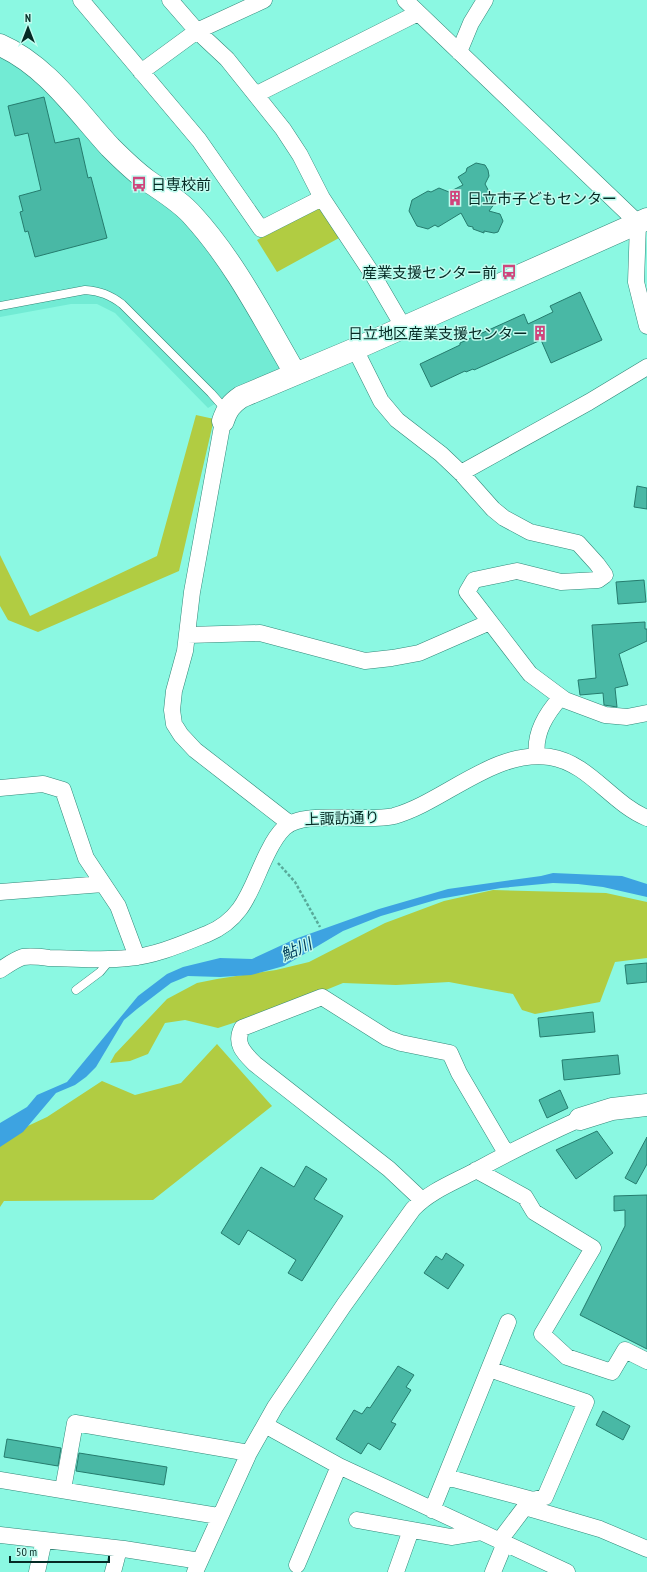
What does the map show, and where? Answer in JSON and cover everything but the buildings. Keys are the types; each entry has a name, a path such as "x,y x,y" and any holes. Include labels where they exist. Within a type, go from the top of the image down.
{"street":[{"path":"81,0 199,140 261,229 322,198"},
{"path":"170,0 197,31 227,59 257,94 300,154 322,198 373,275 404,328"},
{"path":"141,72 197,31 264,0"},
{"path":"405,0 459,52 643,221"},
{"path":"459,52 471,23 485,0"},
{"path":"257,94 418,13"},
{"path":"0,45 13,50 33,64 131,168 181,204 193,216 216,244 247,290 295,373"},
{"path":"643,221 636,282 647,326"},
{"path":"289,823 195,750 181,735 174,724 172,710 174,691 185,651 192,592 225,416 232,402 295,373 355,350 643,221"},
{"path":"355,350 381,401 397,420 441,454 461,473 493,509 504,518 530,532 578,543 597,564 604,575 598,580 560,582 517,570 474,580 467,592 530,674 561,697 604,715 627,717 647,713"},
{"path":"461,473 589,402 647,367"},
{"path":"188,634 260,633 365,661 419,653 490,622"},
{"path":"537,756 536,746 539,731 548,713 561,697"},
{"name":"上諏訪通り","path":"0,970 22,957 112,959 137,957 207,934 230,920 240,910 249,896 266,857 278,835 289,823 297,820 311,819 391,816 414,810 445,791 507,762 537,756 550,757 576,766 585,772 620,803 647,818"},
{"path":"0,788 43,784 63,790 86,858 118,906 137,957"},
{"path":"0,892 103,884"},
{"path":"422,1200 389,1169 255,1064 242,1051 239,1043 239,1034 242,1028 322,997 387,1038 401,1043 450,1053 459,1073 506,1153"},
{"path":"0,1535 118,1549 197,1566 218,1516 248,1453 265,1425 344,1305 422,1200 506,1153 580,1118 612,1110 647,1105"},
{"path":"476,1170 525,1197 534,1212 593,1248 542,1334 567,1356 612,1372 625,1350 647,1360"},
{"path":"432,1510 508,1322"},
{"path":"489,1369 586,1402 545,1497 528,1503 503,1541 493,1572"},
{"path":"63,1489 75,1423 248,1453"},
{"path":"265,1425 339,1466 567,1572"},
{"path":"297,1565 339,1466"},
{"path":"446,1477 528,1503 600,1529 647,1549"},
{"path":"0,1480 63,1489 218,1516"},
{"path":"357,1520 451,1537 481,1532"},
{"path":"396,1572 411,1530"},
{"path":"37,1572 44,1540"},
{"path":"113,1572 118,1549"}],"lane":[{"path":"0,306 85,290 97,291 111,296 133,315 212,393 225,416"},
{"path":"76,990 100,972 112,959"}],"path":[{"path":"266,857 276,860 283,871 295,882 320,927"}],"shaded area":[{"path":"0,56 9,60 41,85 182,215 246,306 282,369 243,387 208,408 115,313 97,304 71,304 0,317"}],"green space":[{"path":"320,206 339,238 277,272 257,240"},
{"path":"196,415 214,419 179,571 38,632 8,620 0,606 0,555 30,616 157,556"},
{"path":"493,890 606,893 647,902 647,958 615,962 600,1002 535,1014 522,1010 513,994 449,982 396,985 343,983 294,1003 218,1028 185,1020 165,1023 148,1054 130,1061 110,1063 115,1054 167,999 197,983 276,970 309,962 385,923 444,901"},
{"path":"217,1044 272,1106 153,1200 4,1201 0,1207 0,1139 47,1117 102,1081 135,1095 181,1083"}],"water":[{"name":"鮎川","path":"553,873 622,876 647,884 647,897 603,887 578,884 553,883 501,888 439,899 381,916 343,931 284,966 251,975 220,977 188,976 171,983 124,1020 96,1067 75,1085 56,1093 23,1132 0,1147 0,1123 27,1107 37,1095 67,1082 138,996 167,974 183,967 220,958 252,959 295,939 379,909 448,889"}],"place":[{"name":"日専校前","path":"139,184"},
{"name":"日立市子どもセンター","path":"455,198"},
{"name":"産業支援センター前","path":"509,272"},
{"name":"日立地区産業支援センター","path":"540,333"}]}
